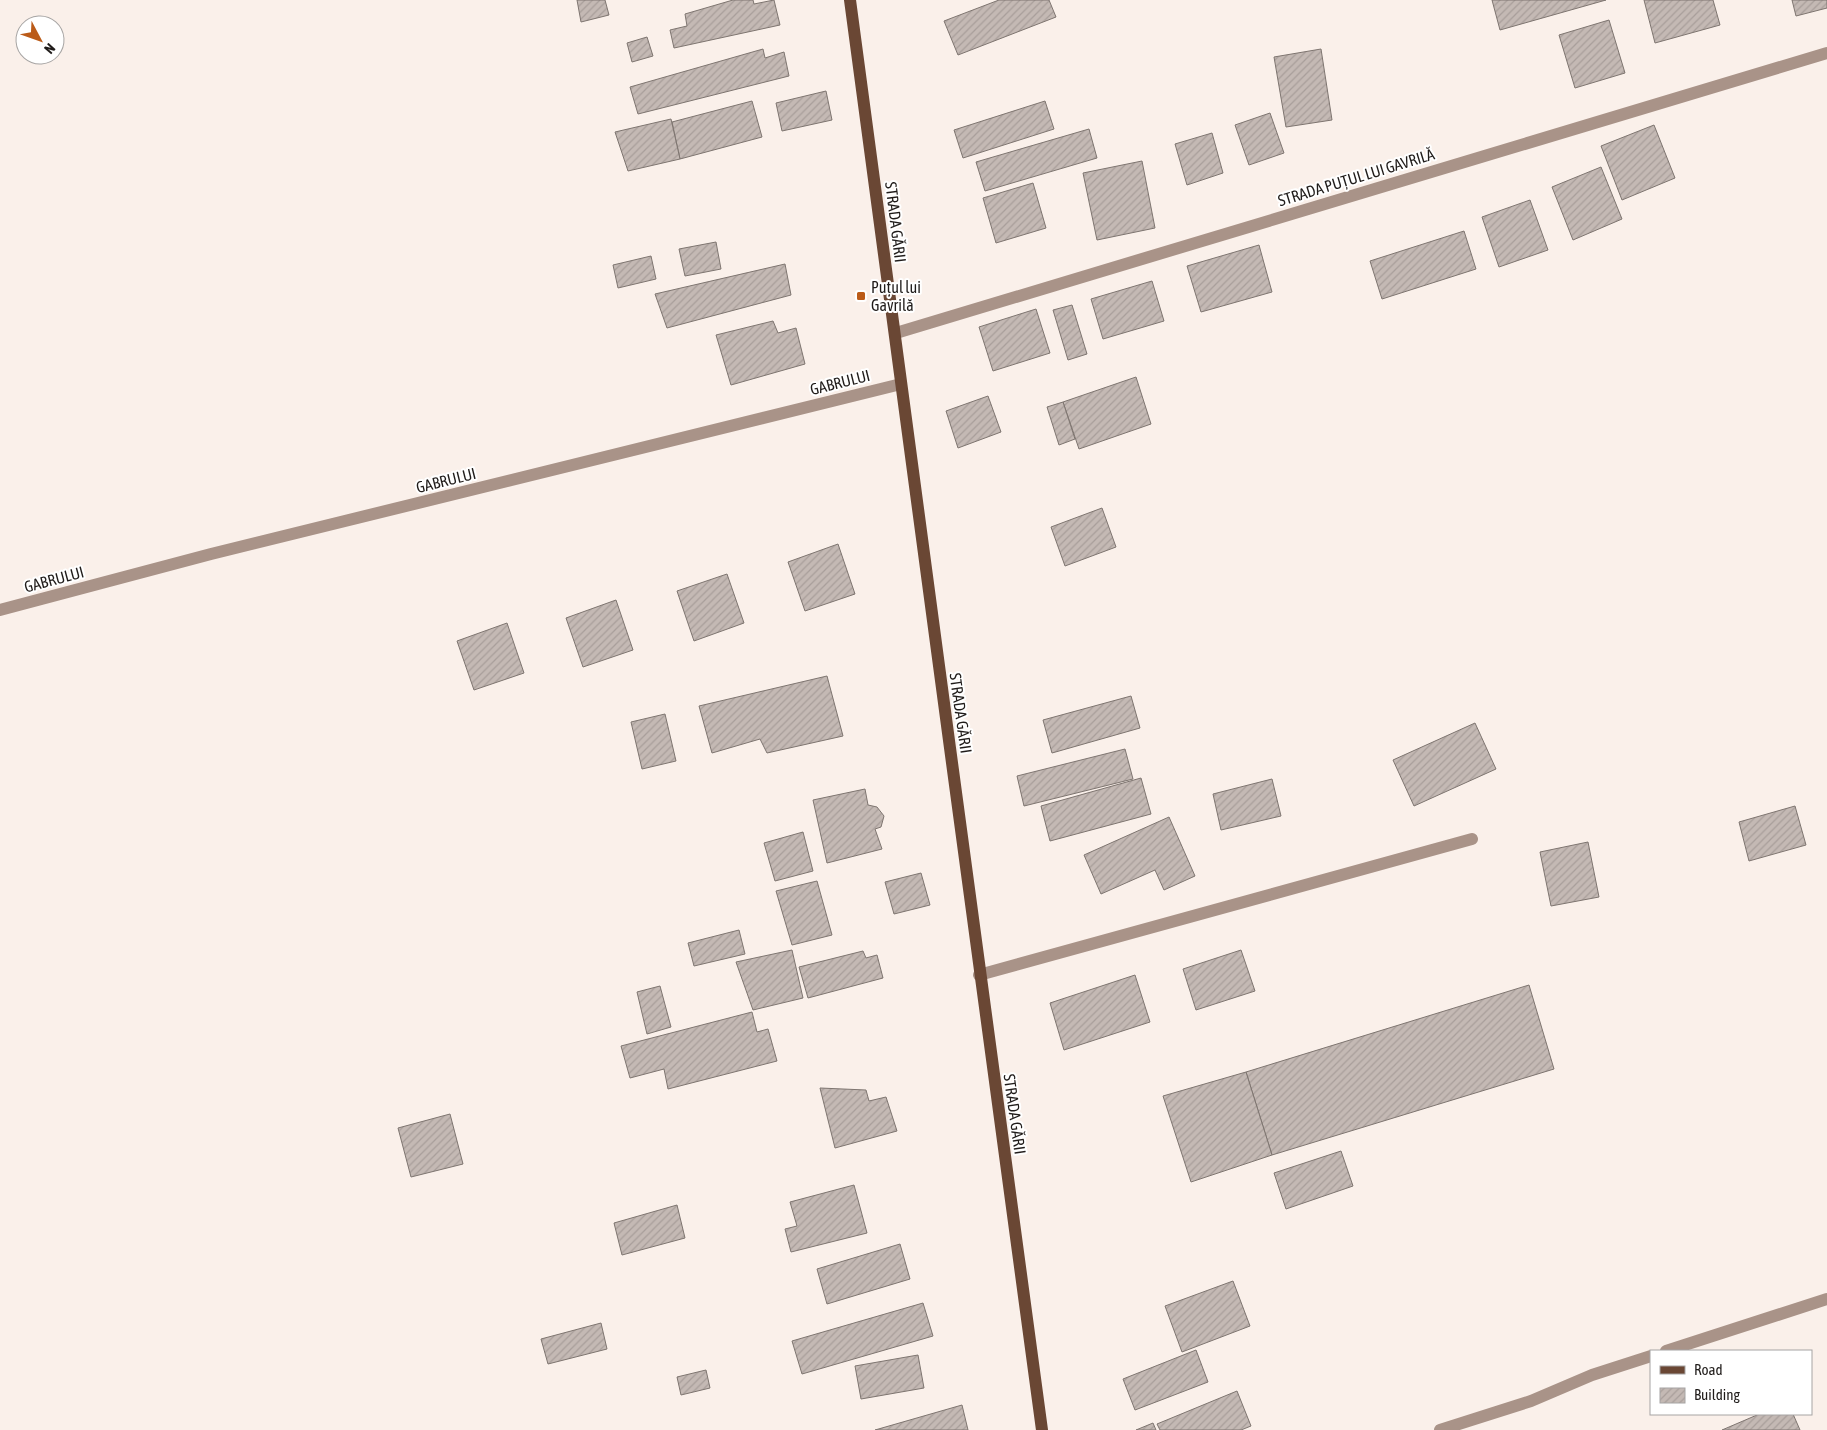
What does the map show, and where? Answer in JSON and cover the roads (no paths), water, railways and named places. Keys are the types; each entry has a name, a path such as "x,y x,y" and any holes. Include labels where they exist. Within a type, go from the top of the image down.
{"main road":[{"name":"STRADA GĂRII","path":"850,0 1042,1430"}],"street":[{"name":"STRADA PUȚUL LUI GAVRILĂ","path":"896,333 1827,54"},
{"name":"GABRULUI","path":"0,610 230,550 902,384"},
{"path":"980,975 1472,840"},
{"path":"1669,1350 1827,1299"},
{"path":"1440,1430 1531,1401 1592,1375 1650,1356"}],"place":[{"name":"Puțul lui Gavrilă","path":"861,296"}]}
